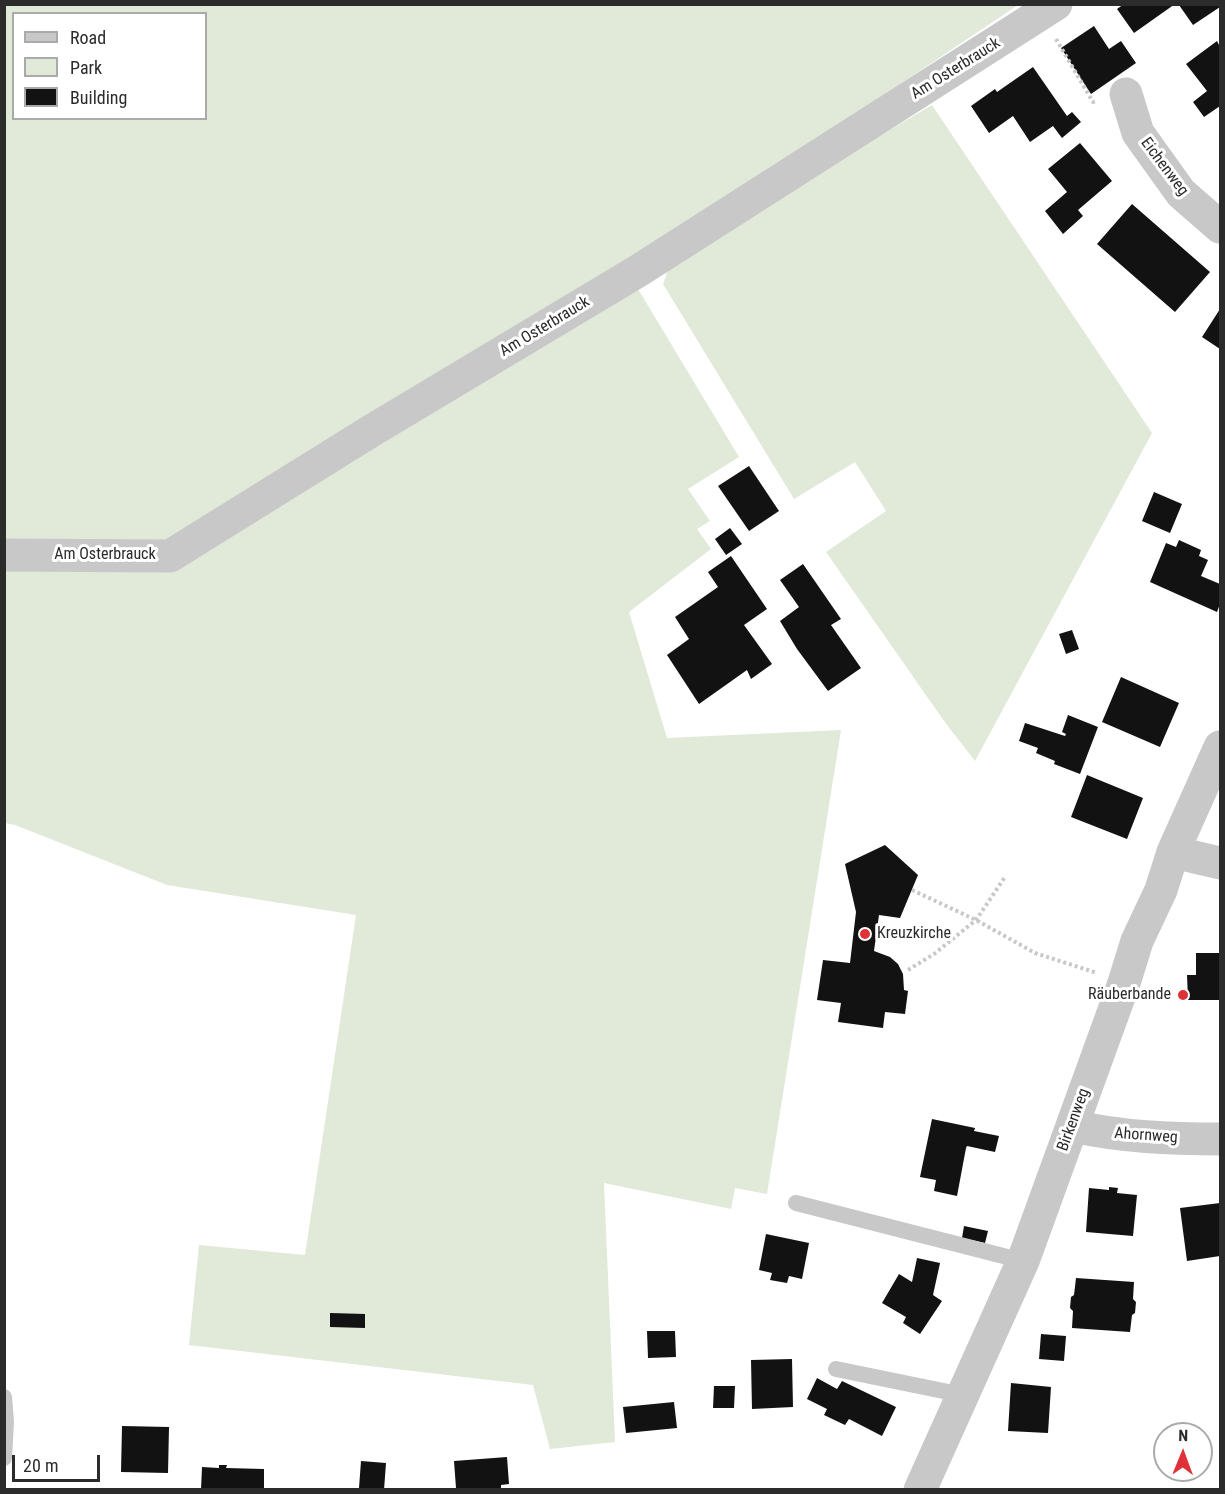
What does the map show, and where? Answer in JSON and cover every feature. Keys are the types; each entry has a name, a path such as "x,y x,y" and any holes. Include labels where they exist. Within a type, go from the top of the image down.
{"street":[{"name":"Am Osterbrauck","path":"4,555 170,556 371,431 638,271 1049,10"},
{"name":"Eichenweg","path":"1126,94 1138,133 1181,192 1221,227"},
{"name":"Birkenweg","path":"920,1490 1023,1261 1124,983 1137,941 1161,890 1173,852 1221,747"},
{"path":"1173,852 1221,863"},
{"name":"Ahornweg","path":"1072,1126 1112,1134 1156,1138 1221,1139"}],"lane":[{"path":"796,1203 1023,1261"},
{"path":"836,1369 963,1395"},
{"path":"4,1397 6,1422 4,1458"}],"path":[{"path":"1049,10 1093,102 1126,94"},
{"path":"908,970 934,954 976,920 1005,877"},
{"path":"912,890 976,920 1035,953 1124,983"}],"green space":[{"path":"4,5 1018,5 632,264 638,289 739,457 688,489 710,521 697,529 711,549 629,612 667,738 841,730 767,1194 735,1188 731,1209 604,1183 615,1442 550,1449 533,1385 189,1345 199,1245 305,1255 356,915 167,885 5,823"},
{"path":"932,105 1152,433 975,761 944,721 826,552 886,511 855,462 794,499 663,284 672,258"}],"building":[{"path":"1124,4 1175,4 1134,33 1117,9"},
{"path":"1179,5 1220,5 1220,7 1193,25"},
{"path":"1094,26 1109,49 1121,41 1136,63 1091,94 1061,48"},
{"path":"1217,41 1220,47 1220,106 1204,117 1193,102 1207,91 1186,64"},
{"path":"1033,67 1067,116 1072,112 1081,122 1062,138 1053,126 1030,142 1013,116 989,133 971,106 995,89 997,92"},
{"path":"1080,143 1112,181 1078,210 1083,216 1063,234 1045,211 1067,192 1048,169"},
{"path":"1132,204 1210,272 1175,312 1097,244"},
{"path":"1220,309 1220,349 1202,337"},
{"path":"749,466 779,511 749,531 718,486"},
{"path":"1154,492 1182,504 1170,533 1142,521"},
{"path":"730,528 742,544 726,555 715,539"},
{"path":"1179,540 1201,550 1199,556 1208,560 1201,576 1220,584 1220,604 1217,612 1150,582 1166,543 1176,547"},
{"path":"731,556 767,609 744,625 772,664 751,679 747,670 699,704 667,655 689,639 675,617 718,587 708,572"},
{"path":"803,564 841,619 831,625 861,668 828,691 797,649 780,621 799,607 780,580"},
{"path":"1072,630 1079,649 1066,654 1059,634"},
{"path":"1121,677 1179,703 1160,747 1102,722"},
{"path":"1068,715 1098,727 1080,774 1054,764 1055,761 1036,753 1038,748 1019,741 1025,723 1065,736 1066,734 1062,732"},
{"path":"1087,775 1143,798 1127,839 1071,817"},
{"name":"Kreuzkirche","path":"885,845 918,875 900,918 879,915 874,951 890,957 898,964 903,974 904,990 908,991 905,1014 885,1012 883,1028 838,1022 841,1003 817,1000 823,960 850,963 856,912 845,864"},
{"path":"1196,953 1220,953 1220,1000 1188,1000 1187,975 1196,975"},
{"path":"932,1119 975,1128 974,1131 999,1136 995,1152 967,1146 957,1196 934,1191 936,1180 920,1177"},
{"path":"1109,1187 1118,1188 1117,1193 1137,1195 1133,1236 1086,1232 1089,1188 1109,1190"},
{"path":"1220,1203 1220,1256 1187,1261 1180,1208"},
{"path":"964,1226 988,1231 985,1243 962,1238"},
{"path":"766,1234 809,1243 802,1279 789,1276 787,1283 770,1280 772,1273 759,1270"},
{"path":"917,1258 940,1263 933,1295 942,1301 920,1334 903,1323 906,1317 882,1303 899,1274 912,1282"},
{"path":"1076,1278 1134,1282 1133,1299 1136,1302 1130,1332 1072,1328 1073,1311 1070,1308"},
{"path":"330,1313 365,1314 365,1328 330,1327"},
{"path":"647,1331 675,1331 676,1357 648,1358"},
{"path":"1041,1334 1066,1336 1064,1361 1039,1359"},
{"path":"792,1359 793,1407 752,1409 751,1360"},
{"path":"817,1378 837,1389 842,1381 896,1407 882,1436 849,1419 845,1425 824,1415 827,1409 807,1399"},
{"path":"1011,1383 1051,1387 1048,1433 1008,1431"},
{"path":"714,1386 735,1386 734,1408 713,1408"},
{"path":"674,1402 677,1428 626,1433 623,1407"},
{"path":"122,1426 169,1427 168,1473 121,1472"},
{"path":"507,1457 509,1484 501,1485 501,1490 456,1488 454,1461"},
{"path":"361,1461 386,1463 384,1490 359,1488"},
{"path":"219,1465 227,1465 226,1468 264,1469 264,1490 201,1490 202,1467 219,1468"}],"place":[{"name":"Kreuzkirche","path":"865,934"},
{"name":"Räuberbande","path":"1183,995"}]}
